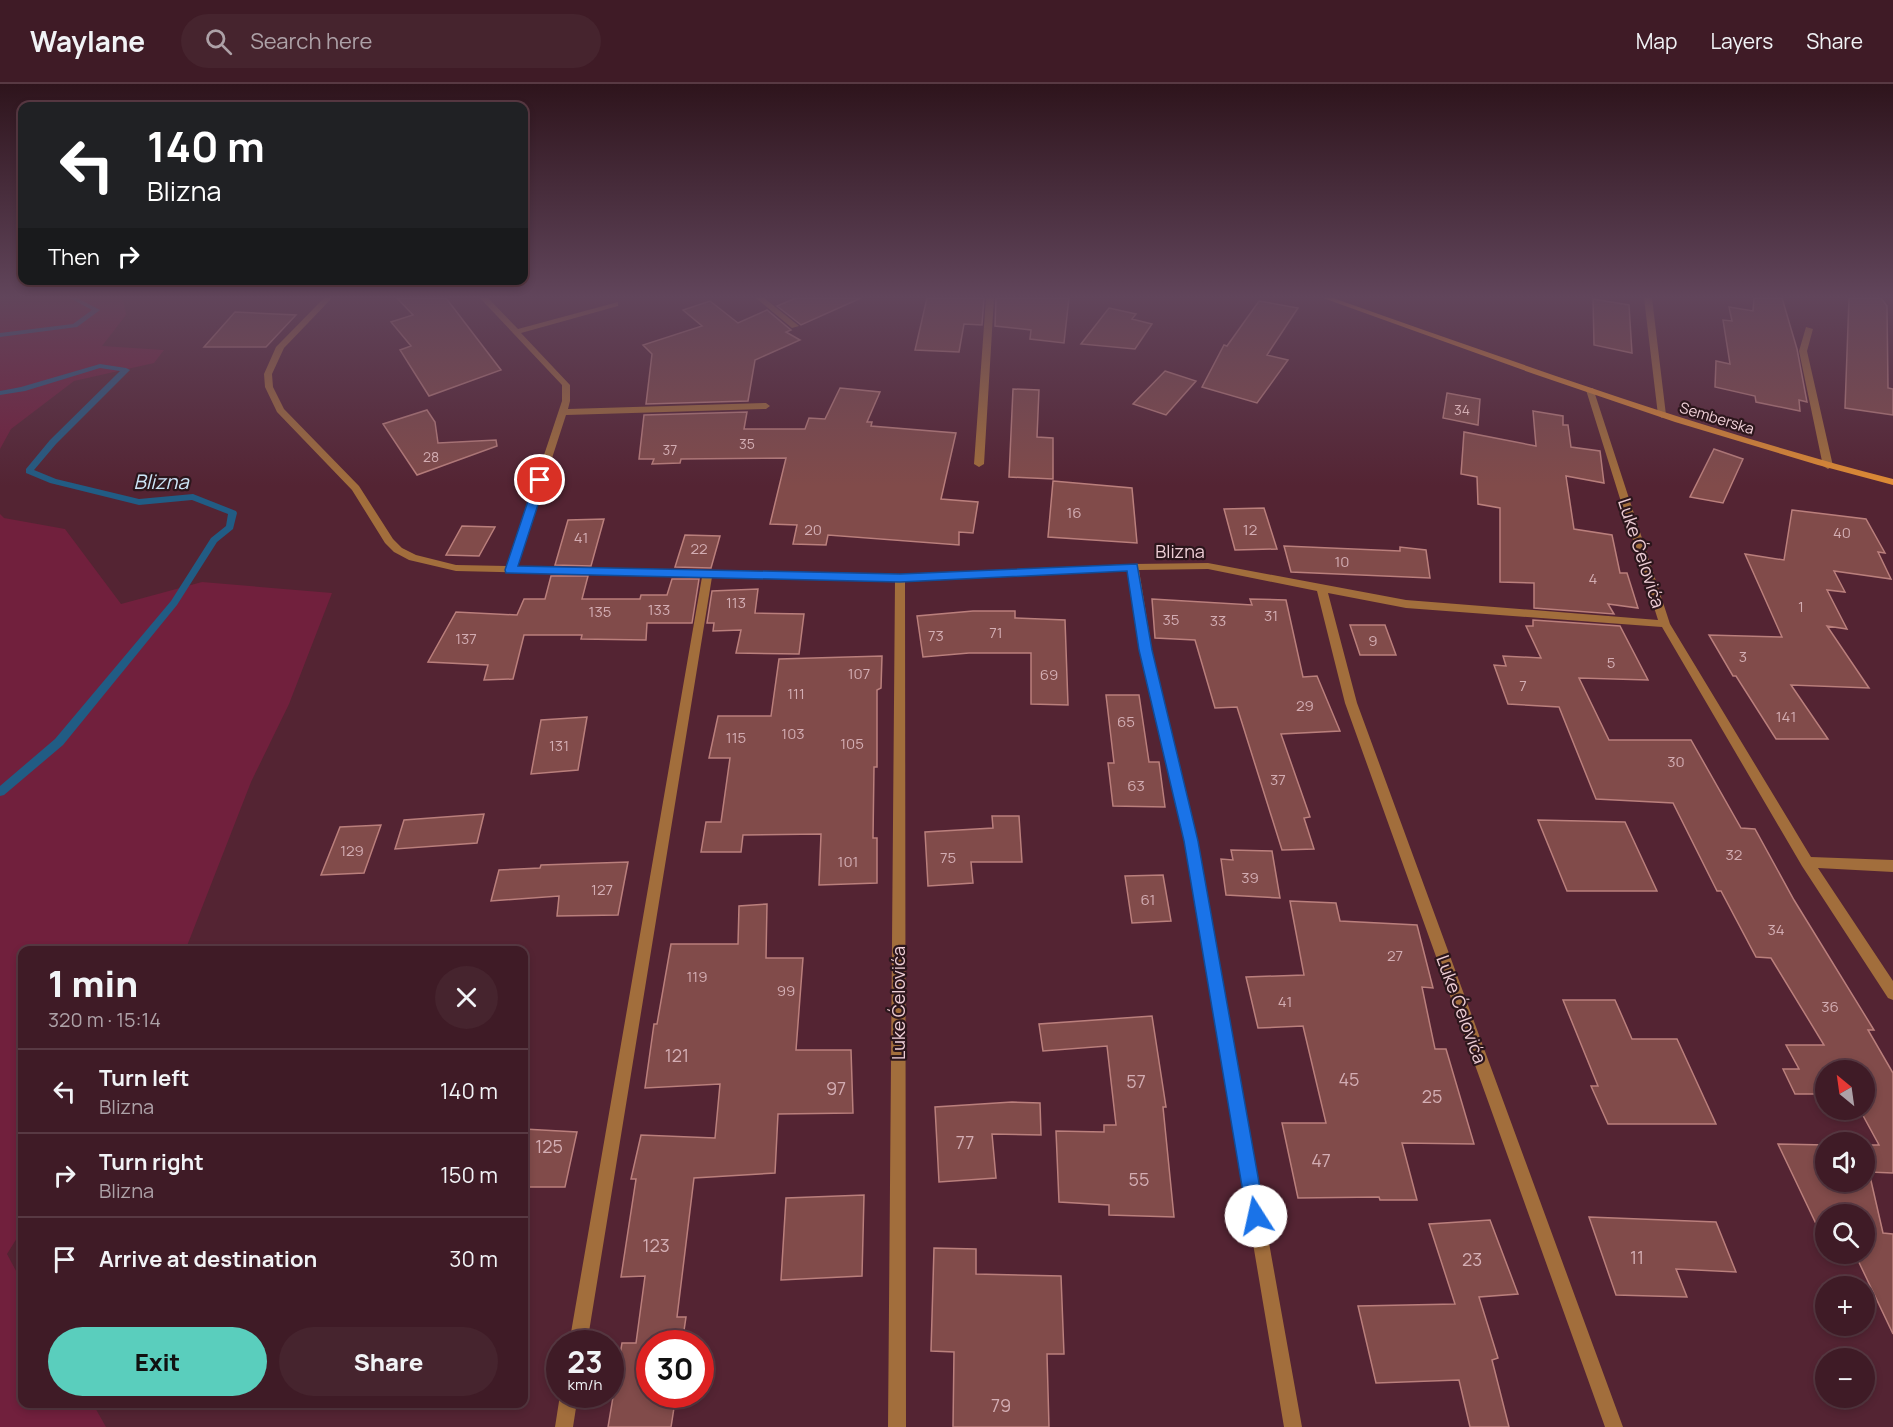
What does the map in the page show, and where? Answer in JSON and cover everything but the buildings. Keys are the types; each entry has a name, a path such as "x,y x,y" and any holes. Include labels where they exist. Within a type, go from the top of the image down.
{"main road":[{"name":"Semberska","path":"1506,361 1662,415 1828,466 1893,482"}],"street":[{"name":"Blizna","path":"274,361 268,374 269,387 280,410 356,488 388,541 398,550 413,558 456,568 900,578 1133,567 1208,566 1406,604 1665,624"},
{"path":"511,570 566,400 566,385 543,361"},
{"path":"979,464 986,361"},
{"path":"1655,361 1662,415"},
{"path":"1805,361 1828,466"},
{"name":"Luke Ćelovića","path":"1590,390 1665,624 1808,862 1893,993"},
{"path":"562,412 766,406"},
{"path":"1133,567 1146,650 1191,841 1293,1427"},
{"path":"580,1330 708,573"},
{"name":"Luke Ćelovića","path":"897,1427 900,578"},
{"name":"Luke Ćelovića","path":"1322,588 1355,714 1614,1427"},
{"path":"1808,862 1893,866"},
{"path":"564,1427 567,1408"}],"shaded area":[{"path":"0,361 156,361 154,363 74,381 11,429 0,449"},
{"path":"0,514 4,518 65,529 121,604 202,582 332,593 289,704 251,782 187,946 18,946 18,1236 7,1254 18,1275 18,1408 95,1408 106,1427 0,1427"}],"waterway":[{"name":"Blizna","path":"0,393 22,389 100,366 126,370 53,442 29,471 53,481 139,502 193,497 233,513 230,527 214,540 174,603 59,742 0,792"}],"route":[{"path":"540,480 511,570 900,578 1133,567 1146,650 1191,841 1256,1216"}]}
